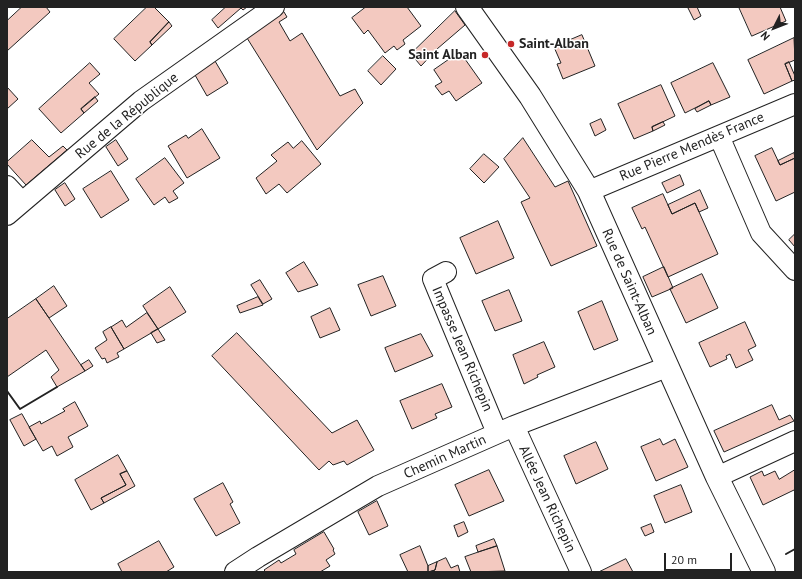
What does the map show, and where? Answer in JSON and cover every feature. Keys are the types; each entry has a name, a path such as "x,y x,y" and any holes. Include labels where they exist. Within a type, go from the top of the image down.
{"street":[{"name":"Rue de la République","path":"7,215 141,100 274,7"},
{"name":"Rue de Saint-Alban","path":"467,7 530,96 589,191 666,366 717,477 764,572"},
{"name":"Rue Pierre Mendès France","path":"589,191 795,104"},
{"path":"719,136 761,233 795,270"},
{"path":"7,186 22,202"},
{"name":"Impasse Jean Richepin","path":"446,272 432,279 506,430"},
{"name":"Chemin Martin","path":"236,572 264,553 378,486 506,430 666,366"},
{"name":"Allée Jean Richepin","path":"506,430 581,572"},
{"path":"717,477 795,441"}],"building":[{"path":"22,7 46,7 50,12 7,51 7,21"},
{"path":"147,7 154,7 169,22 150,42 152,45 135,61 114,39"},
{"path":"226,7 247,7 243,10 241,8 218,28 212,20"},
{"path":"366,7 407,7 421,26 403,40 405,44 397,50 394,46 385,53 368,30 364,34 352,18"},
{"path":"697,7 701,16 694,20 688,8"},
{"path":"739,7 780,7 786,21 752,36"},
{"path":"455,11 465,25 437,49 421,66 411,54"},
{"path":"284,12 287,17 279,22 290,41 302,33 340,96 355,89 363,103 317,150 247,38"},
{"path":"169,22 172,26 152,45 150,42"},
{"path":"582,35 595,66 563,79 557,64 561,63 554,47"},
{"path":"794,38 795,60 785,64 792,81 764,94 748,60"},
{"path":"460,52 482,83 456,101 449,91 442,95 435,86 442,82 434,70"},
{"path":"383,56 396,69 381,85 368,71"},
{"path":"215,61 228,83 207,96 195,75"},
{"path":"789,62 795,76 795,80 792,81 785,64"},
{"path":"90,63 100,74 89,83 99,94 81,109 84,113 61,133 39,109"},
{"path":"713,63 730,97 711,105 709,101 685,113 671,83"},
{"path":"661,85 675,116 652,127 653,131 634,139 618,104"},
{"path":"7,87 18,99 7,109"},
{"path":"95,97 98,101 84,113 81,109"},
{"path":"709,101 711,105 697,112 695,109"},
{"path":"601,119 606,130 595,136 590,124"},
{"path":"663,122 665,125 653,131 652,127"},
{"path":"202,129 220,158 187,178 168,146 186,135 188,138"},
{"path":"523,138 555,187 568,181 597,246 551,266 521,202 530,198 504,159"},
{"path":"32,140 49,157 63,146 67,150 26,185 7,164 7,162"},
{"path":"116,140 128,159 118,166 106,147"},
{"path":"302,141 321,164 287,193 279,184 266,194 256,178 277,161 271,155 288,142 293,148"},
{"path":"772,148 780,165 795,158 795,192 776,201 755,156"},
{"path":"794,153 795,158 780,165 778,161"},
{"path":"484,154 499,167 484,183 470,169"},
{"path":"165,158 184,183 173,191 178,198 169,203 165,197 154,205 136,179"},
{"path":"111,171 129,200 101,218 83,189"},
{"path":"680,175 684,185 667,193 662,183"},
{"path":"65,183 75,199 65,206 55,190"},
{"path":"700,190 708,208 699,212 695,203 672,214 668,205"},
{"path":"663,194 672,214 695,203 718,254 668,277 645,227 642,229 632,208"},
{"path":"498,221 514,258 476,274 460,238"},
{"path":"795,234 795,247 789,240"},
{"path":"304,262 318,285 298,292 286,273"},
{"path":"664,267 673,288 652,297 643,277"},
{"path":"702,274 718,308 686,323 670,289"},
{"path":"383,276 396,306 371,316 358,285"},
{"path":"260,280 272,299 263,304 251,285"},
{"path":"54,286 67,306 49,318 36,299"},
{"path":"170,287 186,312 158,329 143,306"},
{"path":"509,290 522,321 495,331 482,301"},
{"path":"258,297 263,305 240,313 237,306"},
{"path":"36,299 85,371 57,387 51,377 59,370 46,350 7,377 7,319"},
{"path":"602,301 618,340 594,350 578,312"},
{"path":"330,308 340,330 320,338 311,317"},
{"path":"147,313 158,329 124,349 111,327 122,320 126,327"},
{"path":"745,322 756,346 748,350 753,360 736,368 730,354 726,356 727,359 710,367 699,343"},
{"path":"111,327 124,349 117,353 119,357 107,363 105,358 102,359 95,348 107,340 103,332"},
{"path":"158,329 165,340 157,343 151,333"},
{"path":"237,333 332,433 357,420 374,450 347,465 344,461 333,465 329,461 319,470 212,356"},
{"path":"421,334 433,356 395,372 385,348"},
{"path":"544,342 555,367 537,375 538,377 524,384 513,355"},
{"path":"89,360 93,366 85,371 81,365"},
{"path":"442,384 452,407 435,414 437,418 412,429 400,401"},
{"path":"75,402 88,426 68,437 73,447 57,456 52,446 43,451 29,427 40,421 41,424 65,411 63,409"},
{"path":"772,405 779,420 790,415 794,421 724,452 714,431"},
{"path":"22,414 36,439 24,446 10,420"},
{"path":"660,439 663,445 675,439 688,467 656,481 641,447"},
{"path":"596,442 608,469 576,484 564,456"},
{"path":"118,455 127,471 120,474 126,485 101,498 104,503 91,510 75,480"},
{"path":"489,470 504,501 469,516 455,485"},
{"path":"795,470 795,492 794,490 763,505 750,477 762,471 764,476 775,471 779,479"},
{"path":"127,471 135,486 104,503 101,498 126,485 120,474"},
{"path":"223,483 233,502 230,504 240,523 216,536 194,499"},
{"path":"681,485 692,512 665,523 654,496"},
{"path":"377,501 388,526 369,535 358,512"},
{"path":"464,522 468,532 458,537 454,526"},
{"path":"651,524 654,532 645,536 641,528"},
{"path":"324,532 334,549 335,554 326,560 330,566 320,572 266,572 264,570 279,560 281,563 296,554 294,550"},
{"path":"494,539 497,546 478,552 476,546"},
{"path":"159,541 174,567 166,572 122,572 118,564"},
{"path":"420,546 428,566 428,572 408,572 400,555"},
{"path":"497,546 505,571 471,572 465,557"},
{"path":"446,558 451,568 458,565 460,572 429,572 435,570 437,562"},
{"path":"626,559 633,572 599,572"},
{"path":"437,562 435,570 428,572 428,566"}],"wall":[{"path":"7,391 20,409 57,387"},
{"path":"786,554 795,549"}],"place":[{"name":"Saint-Alban","path":"511,44"},
{"name":"Saint Alban","path":"485,55"}]}
